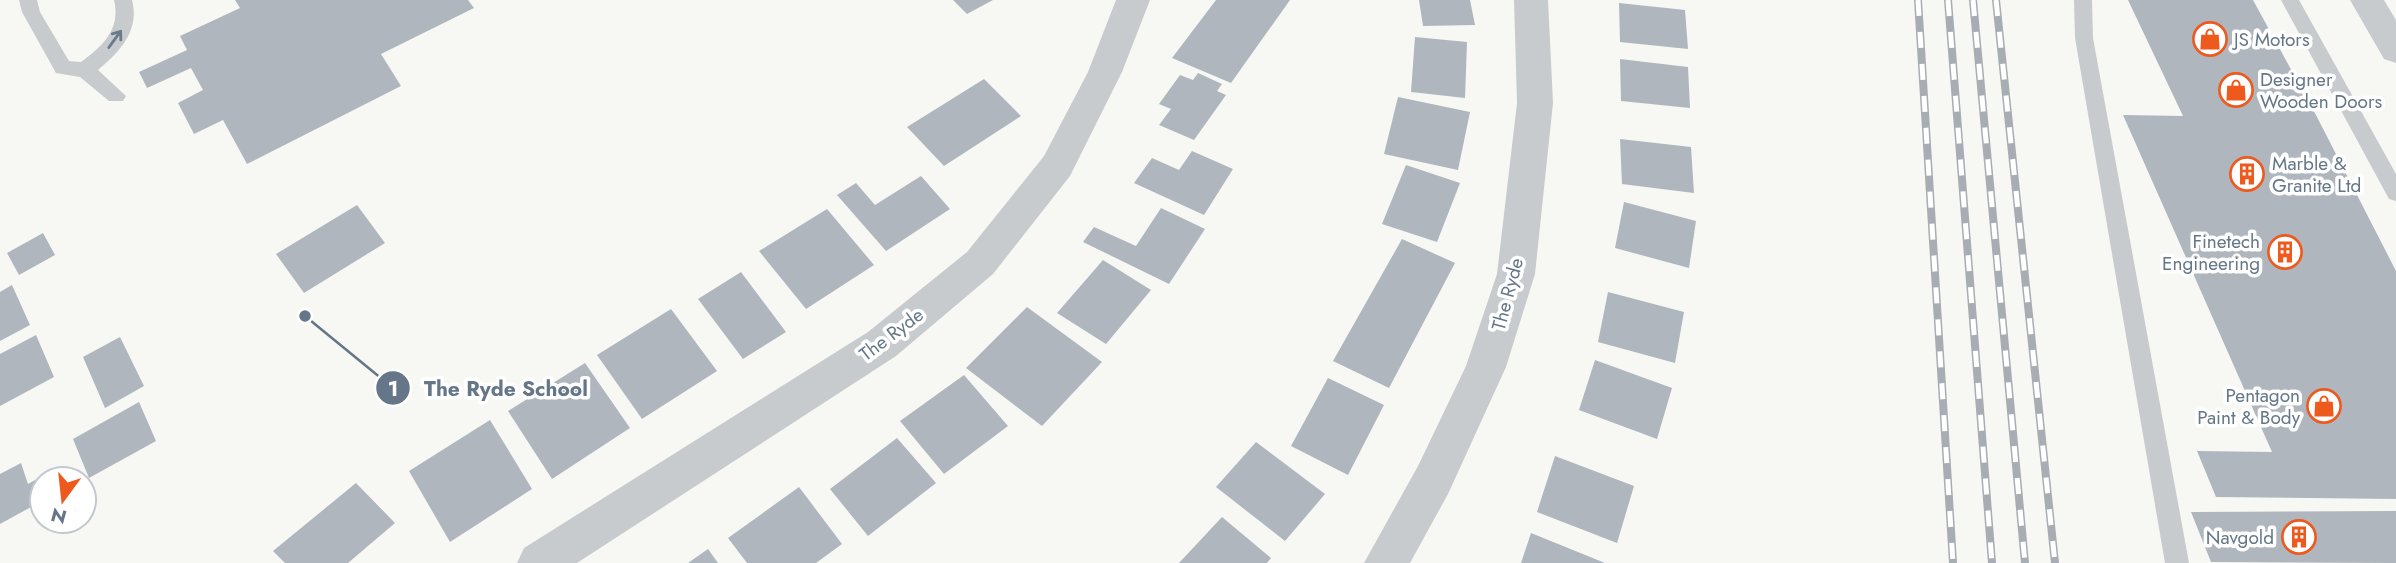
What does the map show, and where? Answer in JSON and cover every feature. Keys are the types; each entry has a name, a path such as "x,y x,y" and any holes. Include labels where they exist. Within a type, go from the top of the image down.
{"street":[{"name":"The Ryde","path":"539,563 882,344 980,263 1058,166 1105,72 1133,0"},
{"name":"The Ryde","path":"1386,563 1433,480 1486,367 1516,274 1535,103 1531,0"},
{"path":"2367,0 2396,50"}],"lane":[{"path":"28,0 31,12 63,68 85,70 116,96"},
{"path":"85,70 102,57 120,35 127,21 123,0"},
{"path":"2083,0 2084,38 2177,563"},
{"path":"2290,0 2396,193"}],"building":[{"path":"235,0 468,0 474,8 381,54 401,86 247,164 223,120 194,134 178,103 203,90 191,68 147,88 139,72 187,50 180,36 240,8"},
{"path":"953,0 993,0 967,14"},
{"path":"1216,0 1290,0 1231,83 1172,58"},
{"path":"1419,0 1470,0 1475,25 1423,26"},
{"path":"2128,0 2253,0 2317,117 2396,271 2396,499 2216,497 2197,451 2272,452 2123,115 2183,116"},
{"path":"1619,3 1685,10 1688,49 1620,42"},
{"path":"1415,37 1467,42 1465,98 1411,92"},
{"path":"1620,59 1688,67 1690,108 1621,101"},
{"path":"1198,73 1222,84 1217,91 1226,95 1194,140 1159,125 1171,109 1159,104 1180,75 1193,80"},
{"path":"984,79 1021,116 944,166 907,127"},
{"path":"1398,97 1470,112 1458,170 1384,154"},
{"path":"1620,139 1691,147 1694,193 1622,184"},
{"path":"1192,151 1233,169 1204,215 1134,183 1152,158 1179,170"},
{"path":"1406,165 1460,183 1437,242 1382,224"},
{"path":"921,176 950,209 886,251 837,195 856,183 875,205"},
{"path":"1624,202 1696,221 1689,268 1615,248"},
{"path":"357,205 385,243 304,293 276,254"},
{"path":"1161,208 1205,229 1169,284 1083,242 1094,227 1136,246"},
{"path":"827,209 874,265 806,309 759,251"},
{"path":"43,233 55,255 19,275 7,253"},
{"path":"1402,239 1455,263 1389,388 1333,361"},
{"path":"1103,260 1151,290 1106,344 1057,313"},
{"path":"741,272 786,332 743,359 698,299"},
{"path":"12,285 30,325 0,341 0,292"},
{"path":"1608,292 1684,312 1675,363 1598,342"},
{"path":"1027,307 1102,362 1042,426 966,368"},
{"path":"671,309 717,371 642,419 597,355"},
{"path":"36,335 54,377 0,406 0,354"},
{"path":"120,337 144,386 105,408 83,357"},
{"path":"1595,360 1672,388 1657,439 1579,410"},
{"path":"585,363 630,428 552,479 508,411"},
{"path":"964,375 1008,426 944,474 900,421"},
{"path":"1328,378 1384,405 1348,475 1291,446"},
{"path":"139,402 156,441 98,473 98,465 84,465 73,439"},
{"path":"490,420 532,489 450,542 409,471"},
{"path":"897,438 936,483 868,536 830,489"},
{"path":"1256,442 1325,494 1285,541 1216,487"},
{"path":"1555,456 1634,486 1617,543 1537,512"},
{"path":"21,463 28,484 28,509 0,524 0,474"},
{"path":"356,483 395,523 348,563 285,563 273,551"},
{"path":"799,487 842,544 816,563 747,563 728,538"},
{"name":"Navgold","path":"2396,511 2396,563 2211,562 2191,512"},
{"path":"1222,517 1271,558 1267,563 1179,563"},
{"path":"1531,533 1605,563 1521,563"},
{"path":"708,549 718,563 688,563"}],"railway":[{"path":"1918,0 1953,563"},
{"path":"1948,0 1992,563"},
{"path":"1973,0 2025,563"},
{"path":"1996,0 2055,563"}],"place":[{"name":"JS Motors","path":"2210,39"},
{"name":"Designer Wooden Doors","path":"2236,90"},
{"name":"Marble & Granite Ltd","path":"2247,174"},
{"name":"Finetech Engineering","path":"2285,252"},
{"name":"The Ryde School","path":"305,316"},
{"name":"Pentagon Paint & Body","path":"2324,406"},
{"name":"Navgold","path":"2299,537"}]}
